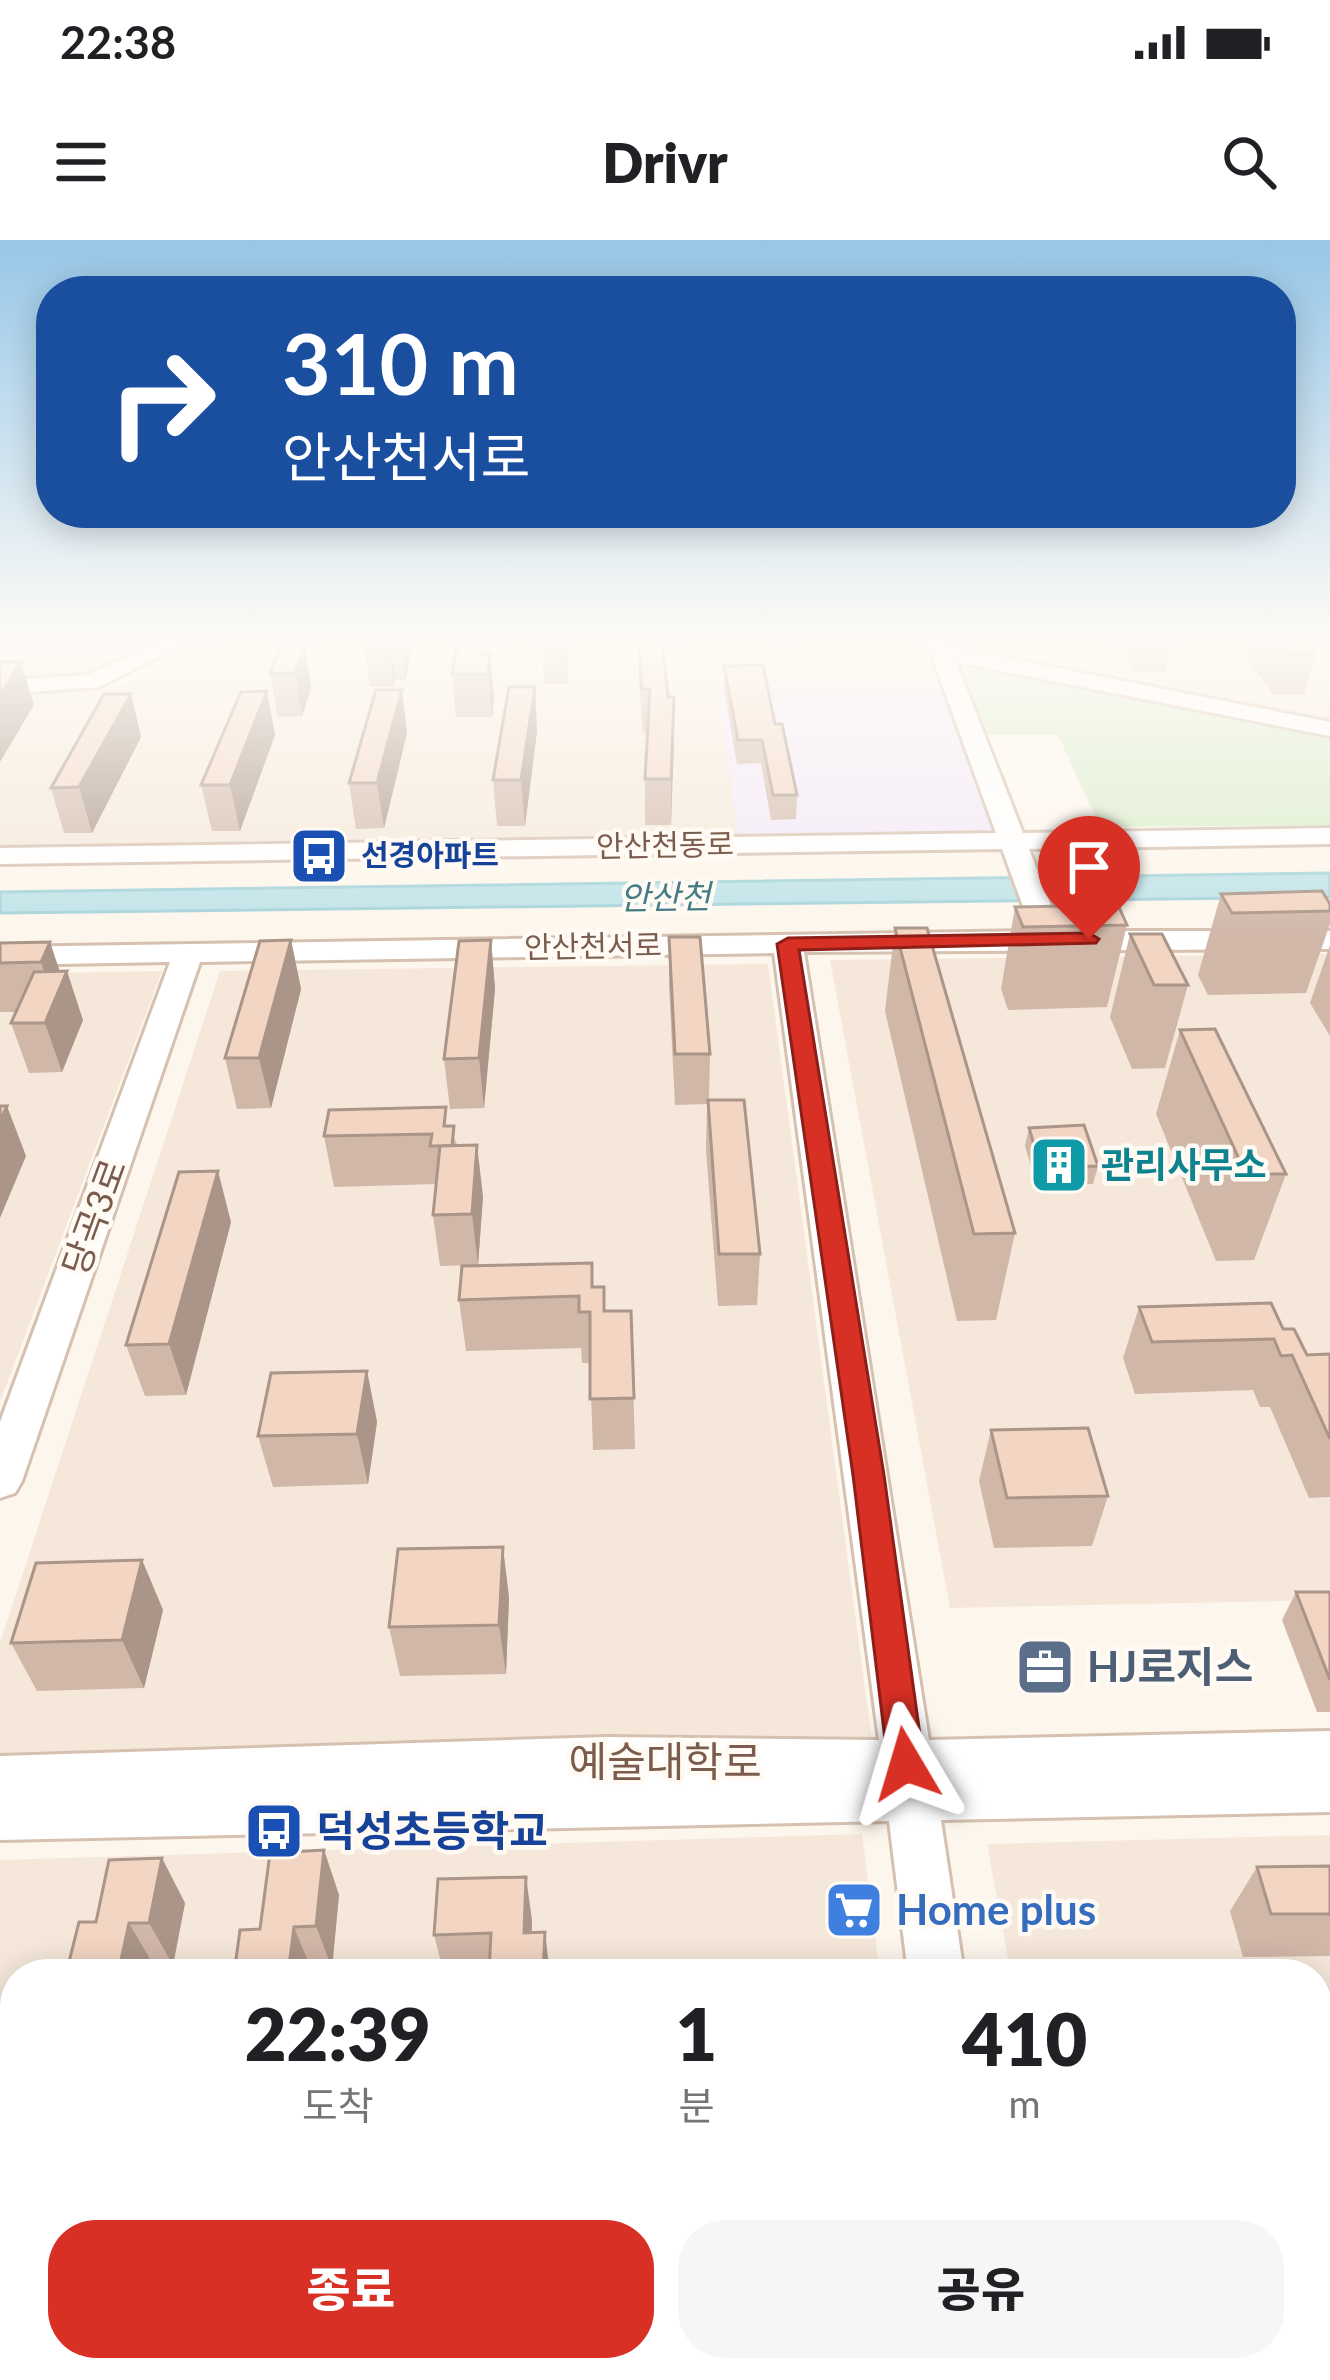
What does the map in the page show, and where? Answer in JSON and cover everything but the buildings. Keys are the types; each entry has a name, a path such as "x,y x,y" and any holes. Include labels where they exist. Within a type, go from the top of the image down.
{"street":[{"path":"975,740 1047,931"},
{"name":"안산천동로","path":"0,856 1016,848 1330,836"},
{"name":"안산천서로","path":"0,956 788,944 1047,931 1330,940"},
{"path":"788,944 868,1475 934,1959"},
{"name":"당곡3로","path":"0,1480 188,952"},
{"name":"예술대학로","path":"0,1816 908,1781 1330,1754"},
{"name":"예술대학로","path":"0,1780 607,1760 908,1781 1330,1788"}],"shaded area":[{"path":"0,740 726,740 738,834 0,846"},
{"path":"725,740 961,740 996,830 738,834"},
{"path":"1330,954 1330,1600 950,1608 830,960"},
{"path":"768,964 872,1740 0,1760 0,1643 220,971"},
{"path":"162,971 0,1402 0,974"},
{"path":"862,1834 878,1959 0,1959 0,1860"},
{"path":"1330,1835 1330,1959 1008,1959 987,1844"}],"green space":[{"path":"1060,740 1330,740 1330,825 1100,827"}],"water":[{"name":"안산천","path":"1330,873 1330,897 0,913 0,892"}],"place":[{"name":"선경아파트","path":"319,856"},
{"name":"관리사무소","path":"1059,1165"},
{"name":"HJ로지스","path":"1045,1667"},
{"name":"덕성초등학교","path":"274,1831"},
{"name":"Home plus","path":"854,1910"}],"route":[{"path":"906,1764 788,944 1089,939"}]}
